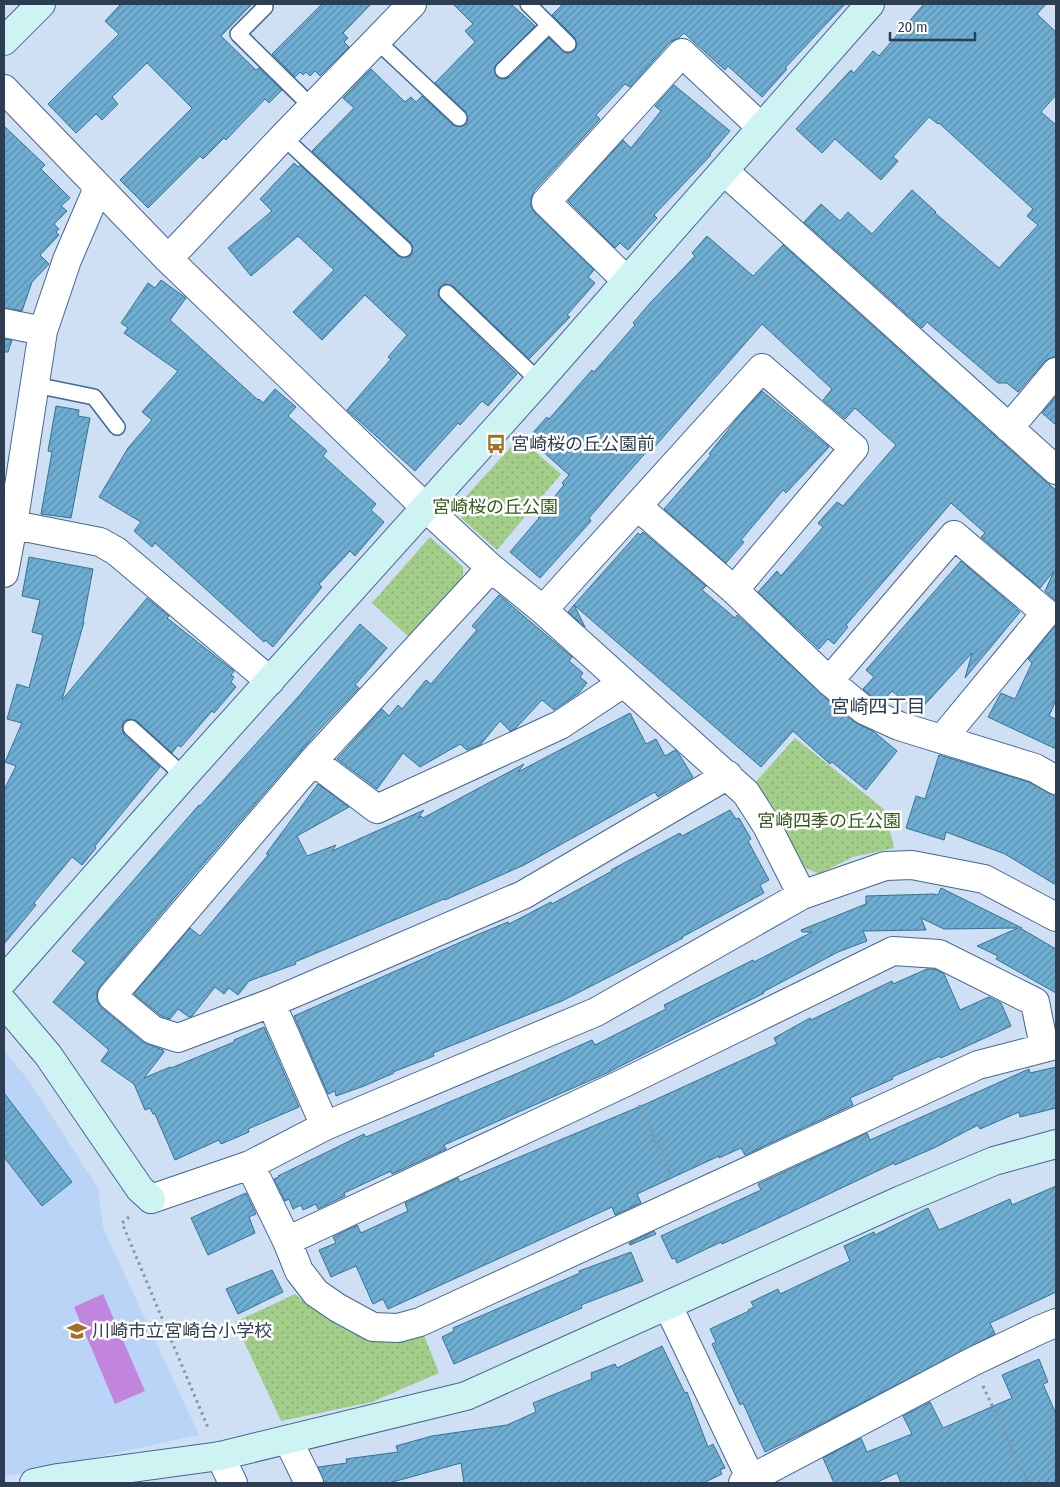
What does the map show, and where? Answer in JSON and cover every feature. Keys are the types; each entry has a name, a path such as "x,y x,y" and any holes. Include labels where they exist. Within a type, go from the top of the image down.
{"street":[{"path":"4,41 41,4"},
{"path":"168,259 412,4"},
{"path":"4,980 184,776 539,381 867,5"},
{"path":"627,281 546,202 682,53 761,127"},
{"path":"4,89 168,259 426,508 491,568 543,610 746,792 767,826 802,895"},
{"path":"724,171 1056,470"},
{"path":"4,573 9,524 43,331 67,260 98,188"},
{"path":"4,323 43,331"},
{"path":"543,610 762,368 854,448 734,590"},
{"path":"1009,428 1056,372"},
{"path":"636,506 734,590 829,681 864,710 899,726 1035,768 1056,780"},
{"path":"9,524 100,542 116,551 270,681"},
{"path":"829,681 954,535 1046,613 942,739"},
{"path":"491,568 313,762 112,996 153,1030 178,1038 271,1003 523,895 728,775"},
{"path":"313,762 377,810 560,725 623,683"},
{"path":"4,1002 48,1055 140,1190 151,1199 250,1164 325,1126 596,1012 802,895 886,866 912,865 984,879 1056,917"},
{"path":"250,1164 287,1241 299,1271 316,1293 338,1308 373,1327 398,1328 420,1322 978,1065 1050,1046 1035,1002 939,954 893,951 628,1081 287,1241"},
{"path":"271,1003 325,1126"},
{"path":"34,1483 58,1478 220,1456 466,1396 901,1200 986,1164 1055,1149"},
{"path":"668,1306 747,1481 972,1362 1056,1323"},
{"path":"288,1440 309,1483"},
{"path":"220,1456 233,1483"}],"lane":[{"path":"528,4 568,44"},
{"path":"265,7 238,34 312,107"},
{"path":"503,70 549,25"},
{"path":"377,40 459,118"},
{"path":"283,137 404,249"},
{"path":"447,294 539,381"},
{"path":"35,385 94,397 117,427"},
{"path":"131,728 184,776"}],"path":[{"path":"628,1081 683,1200"},
{"path":"151,1199 122,1223 220,1456"},
{"path":"972,1362 1028,1483"}],"shaded area":[{"name":"川崎市立宮崎台小学校","path":"4,1051 29,1081 98,1188 103,1228 199,1435 4,1477"},
{"path":"103,1294 145,1391 115,1404 74,1307"}],"green space":[{"name":"宮崎桜の丘公園","path":"519,438 561,474 497,550 461,518 460,503"},
{"name":"宮崎桜の丘公園","path":"430,537 463,567 463,578 411,639 372,603"},
{"name":"宮崎四季の丘公園","path":"795,738 885,810 894,848 853,857 819,874 804,867 770,802 754,784"},
{"path":"295,1294 311,1307 354,1334 373,1339 424,1335 439,1373 372,1402 281,1421 235,1322"}],"building":[{"path":"121,4 252,4 221,36 256,70 259,68 282,90 269,103 265,99 226,140 224,138 203,159 200,156 148,208 120,180 192,108 147,63 112,97 118,104 102,120 96,114 76,133 48,104 119,34 105,21"},
{"path":"322,4 371,4 343,33 348,38 344,42 349,47 320,76 315,71 310,76 306,72 303,75 300,72 295,77 272,54"},
{"path":"453,4 511,4 535,26 494,67 496,76 500,79 505,79 510,77 549,38 565,53 575,50 577,46 575,38 552,15 563,4 845,4 785,68 787,69 762,97 728,66 725,70 684,33 679,38 670,42 630,87 625,84 596,115 600,119 534,191 531,199 531,207 535,213 594,270 588,277 595,283 567,315 570,317 529,359 453,286 445,284 440,287 438,295 441,300 517,374 488,406 482,401 460,425 458,423 415,471 347,410 391,359 388,357 407,335 365,295 322,340 293,312 334,270 298,236 251,276 228,248 272,211 260,199 294,163 298,167 300,165 398,256 406,258 411,255 413,247 410,242 312,151 354,108 343,98 371,69 405,102 411,97 416,102 422,96 453,125 461,127 466,124 468,120 466,112 435,83 475,42 465,31 473,24"},
{"path":"924,4 1046,4 1037,14 1056,32 1056,95 1041,112 1056,125 1056,357 1044,362 1018,392 1007,383 998,383 927,322 922,328 804,222 821,204 840,221 848,212 872,234 912,190 935,213 999,268 1038,225 1027,216 1033,209 939,123 929,117 893,157 898,161 881,180 835,139 822,153 796,129 851,70 854,73 873,51 879,56"},
{"path":"674,85 730,131 711,155 654,215 657,218 628,250 620,243 615,248 568,201 623,140 631,148 661,111 655,106"},
{"path":"4,126 45,165 41,169 70,198 61,206 67,211 54,224 59,229 56,232 59,235 40,255 49,264 32,282 22,311 4,308"},
{"path":"707,236 753,276 783,245 1056,490 1056,601 1045,591 1054,571 1040,588 981,537 985,533 951,503 846,625 848,627 834,644 828,639 819,649 758,592 777,571 781,576 823,527 818,523 837,502 843,506 896,445 855,408 845,419 823,400 832,389 762,324 650,452 648,450 613,490 589,518 591,521 540,578 510,552 539,518 564,485 562,483 569,475 528,438 547,417 549,419 592,370 594,372 635,325 633,323 651,302 695,256 692,253"},
{"path":"161,280 186,298 170,320 258,400 263,403 275,389 296,407 288,416 327,451 323,456 376,504 371,510 384,522 355,556 350,551 319,584 322,587 273,647 265,640 264,642 155,543 152,547 134,531 141,522 99,497 128,448 152,420 142,412 178,371 124,333 128,328 121,323 148,283 155,288"},
{"path":"4,339 12,340 8,352 4,352"},
{"path":"762,391 829,447 786,493 783,490 741,540 744,542 726,563 664,509 711,455 709,454 736,420"},
{"path":"1056,396 1056,425 1042,413"},
{"path":"56,406 79,410 78,416 90,418 71,518 41,514 52,452 48,451"},
{"path":"643,532 706,586 702,590 735,618 737,615 843,714 873,731 897,751 866,790 832,762 830,764 793,731 761,767 574,605 638,533 640,535"},
{"path":"29,557 93,569 84,622 62,700 147,598 169,616 167,618 234,671 231,675 234,677 231,682 236,687 214,713 212,711 181,747 178,745 172,753 137,721 129,719 124,721 122,727 124,735 160,767 95,846 96,848 82,865 72,857 34,903 36,905 4,944 4,790 16,766 5,762 22,723 7,719 17,684 29,688 43,635 32,632 40,600 22,596"},
{"path":"961,561 1020,612 965,678 972,653 918,712 892,691 883,701 872,697 863,689 874,677 866,670"},
{"path":"499,595 572,657 569,661 583,673 580,677 587,683 579,693 554,710 542,700 515,729 510,731 500,721 480,745 467,750 460,744 420,767 403,753 377,789 337,759 382,709 389,716 398,705 402,709 426,680 431,684 477,630 472,626"},
{"path":"574,605 585,627 568,612"},
{"path":"360,624 387,648 355,685 359,688 319,730 193,876 100,986 97,993 97,1001 102,1008 143,1042 163,1050 164,1052 144,1078 234,1042 234,1040 264,1027 299,1107 248,1129 249,1132 221,1144 219,1140 175,1160 155,1114 153,1114 150,1108 145,1110 134,1084 101,1061 109,1050 53,1002 86,962 72,951 199,805 298,697"},
{"path":"1056,625 1056,700 1049,716 1056,719 1056,749 988,717 1001,693 1015,699 1032,663 1028,659"},
{"path":"630,713 646,744 656,739 665,756 675,750 693,777 658,797 655,792 524,865 295,962 296,964 249,981 238,995 229,988 224,994 215,987 192,1016 189,1017 178,1009 170,1019 161,1016 134,994 190,928 200,936 269,854 266,854 318,784 349,807 297,836 307,856 336,845 332,851 424,810 418,818 421,816 423,818 524,764 518,772"},
{"path":"939,755 1029,782 1056,797 1056,885 1005,854 946,832 944,840 906,828 916,796 925,799"},
{"path":"730,810 736,819 739,818 751,839 748,841 769,880 760,885 764,893 644,959 562,1001 433,1053 434,1056 364,1086 336,1096 335,1091 328,1094 294,1016 479,934 508,922 509,924 551,902 552,904 680,833 682,836"},
{"path":"941,888 1022,928 1020,928 1056,949 1056,993 996,959 998,956 977,946 1018,928 944,929 921,918 926,930 863,931 867,941 838,952 764,993 607,1073 444,1145 446,1149 392,1174 391,1171 344,1193 345,1196 318,1209 316,1204 303,1210 301,1205 293,1209 289,1199 285,1201 274,1179 364,1134 366,1137 592,1040 595,1045 666,1009 664,1005 812,932 802,932 801,930 866,904 866,896 938,895"},
{"path":"927,969 935,969 944,974 960,1010 989,997 1001,1003 1011,1026 941,1058 940,1056 892,1077 893,1079 850,1098 853,1105 745,1155 741,1148 719,1158 719,1156 637,1194 641,1203 615,1215 612,1207 388,1309 383,1299 373,1304 356,1266 331,1277 319,1250 336,1243 333,1237 357,1225 361,1233 408,1211 405,1203 458,1178 460,1182 648,1103 777,1044 774,1038 810,1018 811,1020 892,981 893,984"},
{"path":"1056,1067 1056,1108 1020,1117 1019,1112 980,1129 978,1125 936,1147 895,1165 894,1163 768,1223 722,1244 721,1242 677,1263 675,1258 672,1259 661,1236 761,1190 758,1184 867,1133 870,1140 1029,1069 1030,1073"},
{"path":"4,1093 72,1182 42,1206 4,1157"},
{"path":"1056,1186 1056,1292 990,1323 995,1334 765,1452 743,1403 740,1405 712,1344 716,1342 710,1329 749,1311 754,1307 751,1302 778,1289 780,1294 850,1261 844,1246 874,1232 875,1235 928,1208 939,1230 1010,1199 1012,1205"},
{"path":"246,1193 256,1214 249,1217 255,1233 208,1255 191,1218"},
{"path":"654,1231 656,1234 630,1245 629,1243"},
{"path":"631,1252 643,1281 581,1305 582,1308 454,1364 442,1337 454,1331 453,1328 580,1273 579,1271"},
{"path":"272,1270 283,1292 238,1314 226,1289"},
{"path":"662,1346 685,1393 687,1392 708,1447 713,1444 725,1468 720,1470 722,1474 703,1483 464,1483 461,1463 389,1483 324,1483 318,1467 347,1463 346,1459 398,1452 396,1446 432,1436 507,1425 536,1412 533,1403 592,1379 591,1373 615,1364 617,1368"},
{"path":"1039,1359 1048,1382 1043,1384 1056,1414 1056,1483 901,1483 897,1473 875,1483 834,1483 823,1458 861,1438 867,1452 912,1434 903,1416 930,1402 943,1428 1012,1398 1002,1375"}],"place":[{"name":"宮崎桜の丘公園前","path":"496,444"},
{"name":"川崎市立宮崎台小学校","path":"77,1331"}],"district":[{"name":"宮崎四丁目","path":"878,706"}]}
